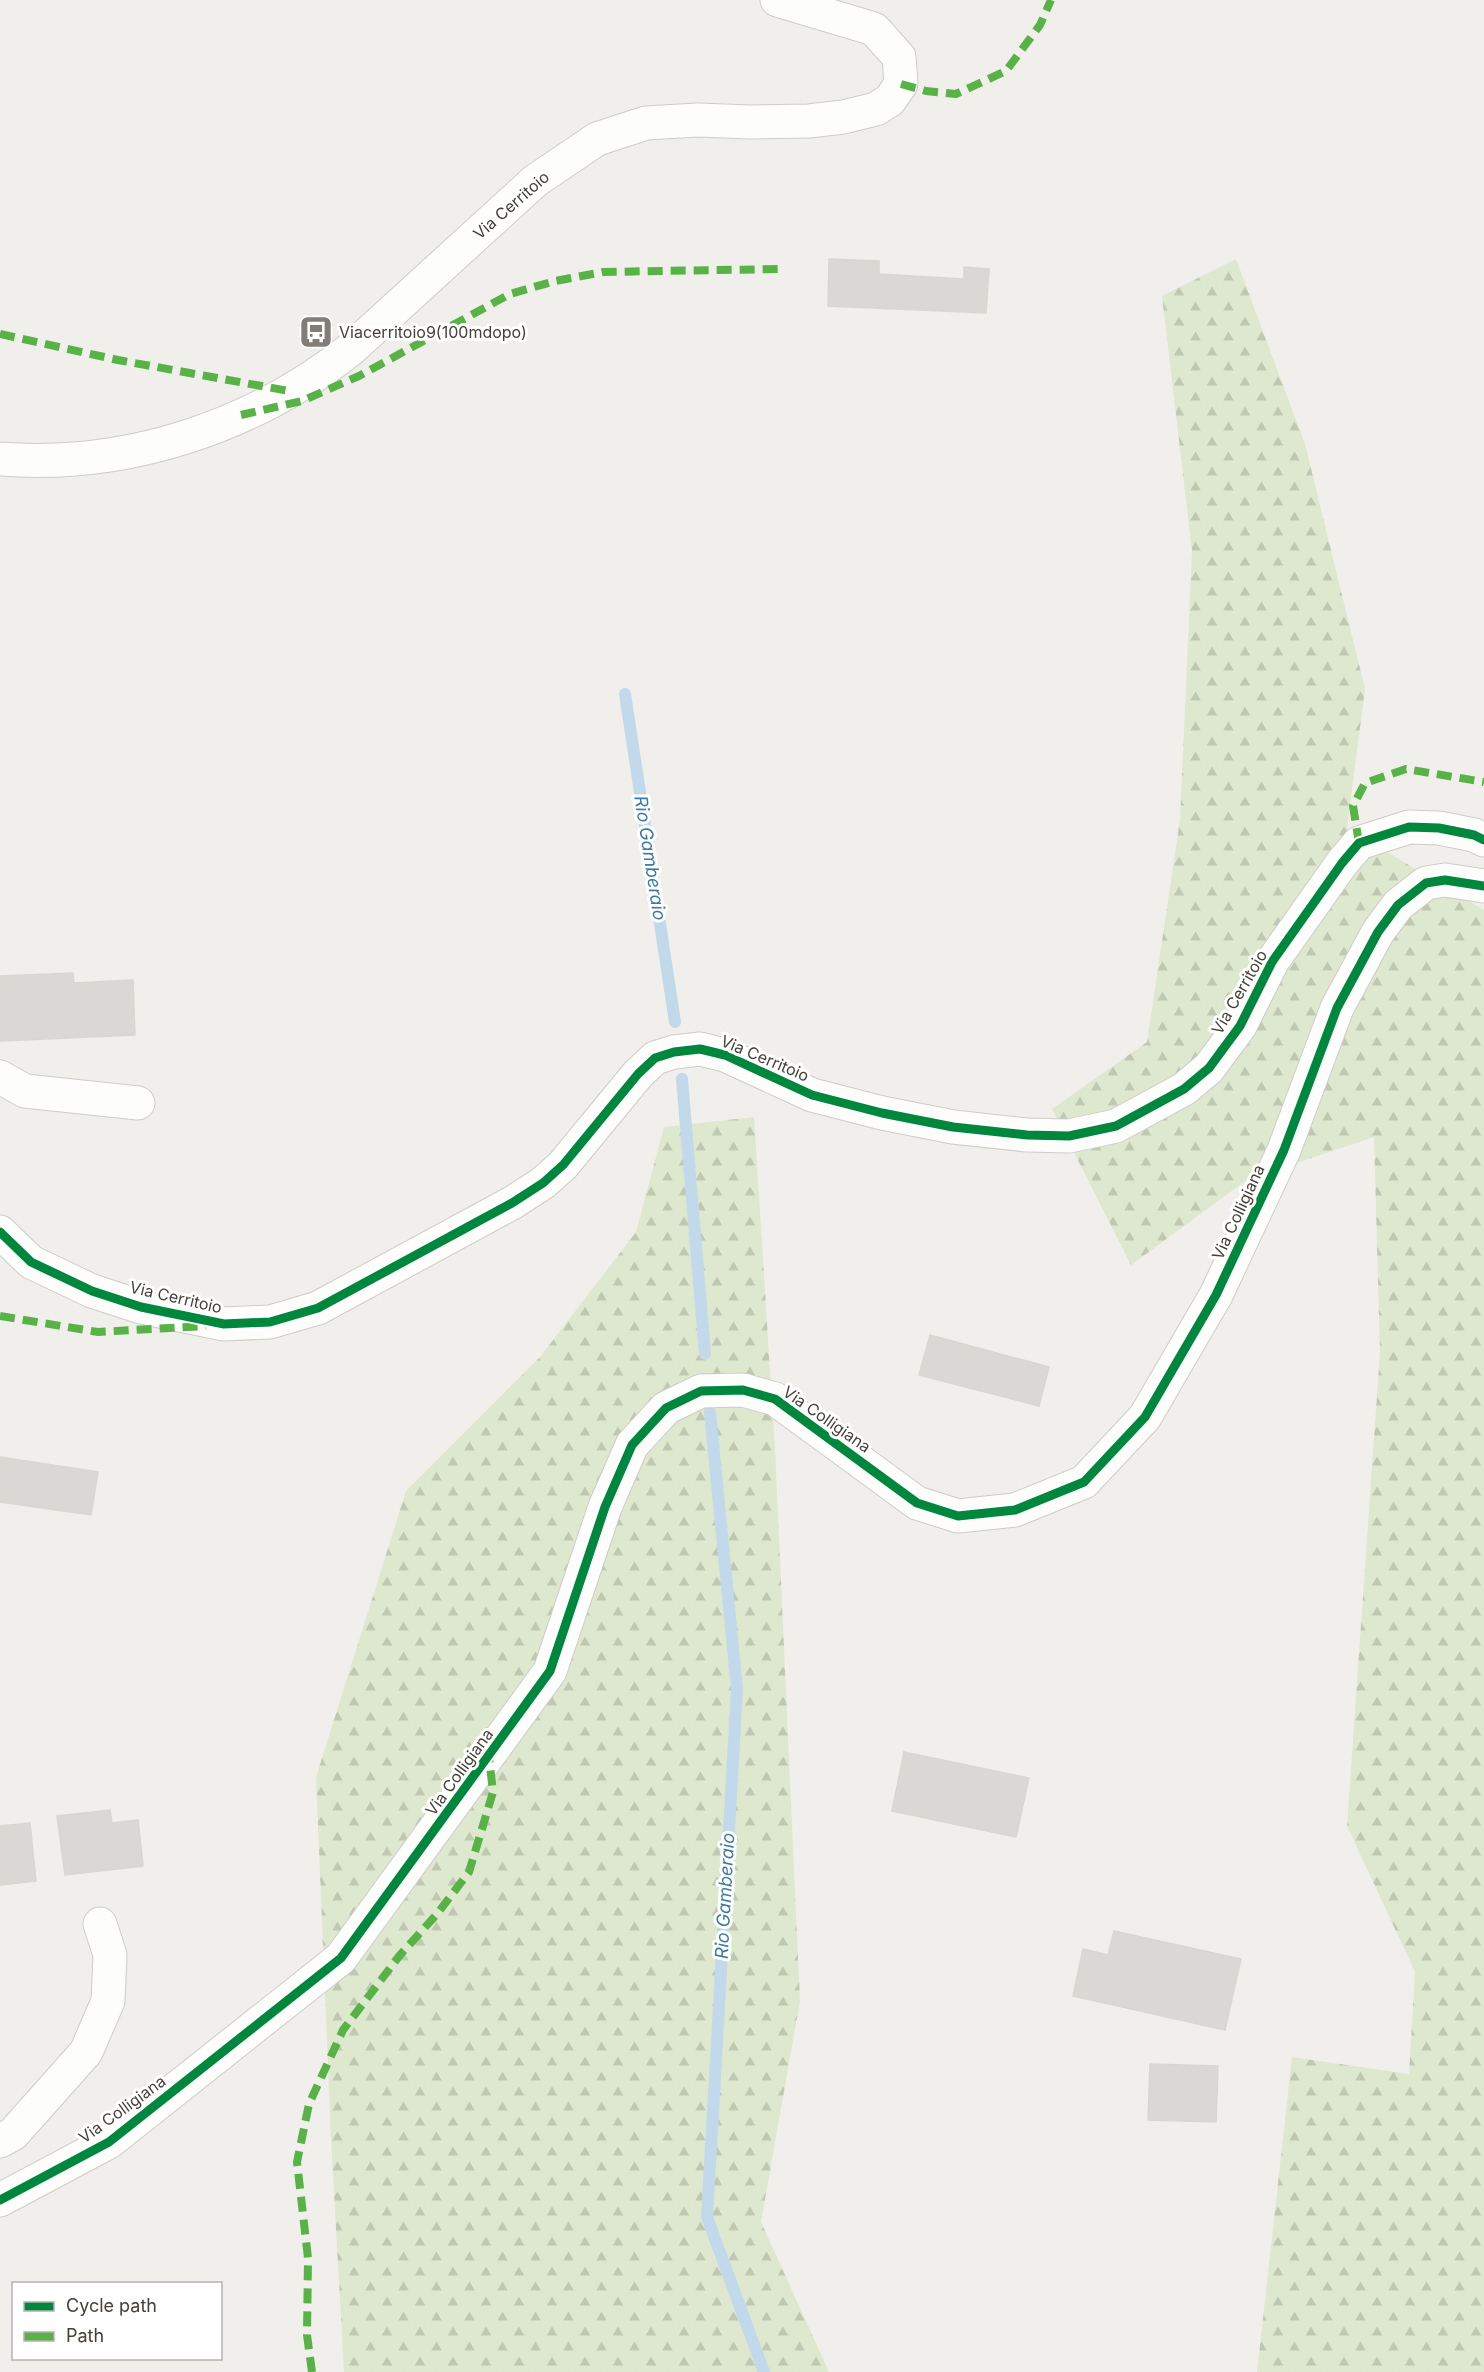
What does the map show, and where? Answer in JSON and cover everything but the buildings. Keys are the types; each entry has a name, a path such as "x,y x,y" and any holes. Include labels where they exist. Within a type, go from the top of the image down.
{"street":[{"name":"Via Cerritoio","path":"0,459 99,458 189,437 274,401 324,370 351,349 535,181 597,139 646,123 698,120 808,121 843,117 876,109 890,100 901,84 899,57 874,29 777,0"},
{"name":"Via Cerritoio","path":"0,1232 31,1262 102,1294 141,1307 224,1324 270,1322 318,1308 512,1203 563,1165 638,1074 655,1058 700,1048 725,1055 812,1095 882,1113 953,1127 1027,1135 1069,1136 1116,1126 1184,1089 1209,1068 1240,1026 1272,962 1359,843 1410,826 1439,828 1474,835 1484,840"},
{"name":"Via Colligiana","path":"0,2200 109,2142 341,1958 550,1671 605,1507 632,1445 666,1408 701,1392 744,1390 775,1399 917,1503 958,1516 1015,1510 1084,1482 1145,1416 1216,1295 1284,1150 1337,1008 1377,932 1398,905 1426,883 1445,880 1484,886"},
{"path":"0,1077 25,1091 138,1103"},
{"path":"0,2141 13,2134 86,2052 108,2001 110,1956 100,1924"}],"green space":[{"path":"1236,259 1305,444 1365,689 1347,828 1484,910 1484,2372 1257,2372 1292,2057 1409,2074 1415,1972 1347,1826 1380,1352 1374,1137 1248,1179 1131,1265 1052,1109 1147,1042 1180,820 1192,551 1162,296"},
{"path":"754,1117 775,1450 800,2001 761,2222 829,2372 344,2372 331,2139 316,1777 406,1491 540,1357 636,1232 664,1127"}],"waterway":[{"name":"Rio Gamberaio","path":"625,694 675,1022"},
{"name":"Rio Gamberaio","path":"682,1079 705,1354"},
{"name":"Rio Gamberaio","path":"710,1412 737,1689 707,2217 764,2372"}],"marked path":[{"path":"901,84 926,91 956,94 1006,71 1040,25 1051,0"},
{"path":"241,415 302,401 359,376 510,294 555,281 603,272 778,269"},
{"path":"0,334 118,360 289,391"},
{"path":"1359,843 1353,806 1365,783 1406,769 1484,782"},
{"path":"0,1316 98,1332 206,1326"},
{"path":"312,2372 307,2335 308,2258 297,2162 309,2104 343,2030 400,1955 437,1914 469,1872 493,1792 489,1757"}],"cycle path":[{"path":"0,1232 31,1262 92,1291 141,1307 224,1324 270,1322 318,1308 512,1203 543,1183 563,1165 638,1074 655,1058 674,1052 700,1049 725,1055 812,1095 882,1113 953,1127 1027,1135 1069,1136 1116,1126 1184,1089 1209,1068 1240,1026 1272,962 1342,863 1359,843 1409,827 1439,828 1474,835 1484,840"},
{"path":"0,2200 109,2142 341,1958 550,1671 605,1507 632,1445 666,1408 701,1391 743,1390 775,1399 917,1503 958,1516 1015,1510 1084,1482 1145,1417 1216,1295 1284,1150 1337,1008 1378,932 1398,905 1426,883 1445,880 1484,886"}],"place":[{"name":"Viacerritoio9(100mdopo)","path":"316,332"}]}
